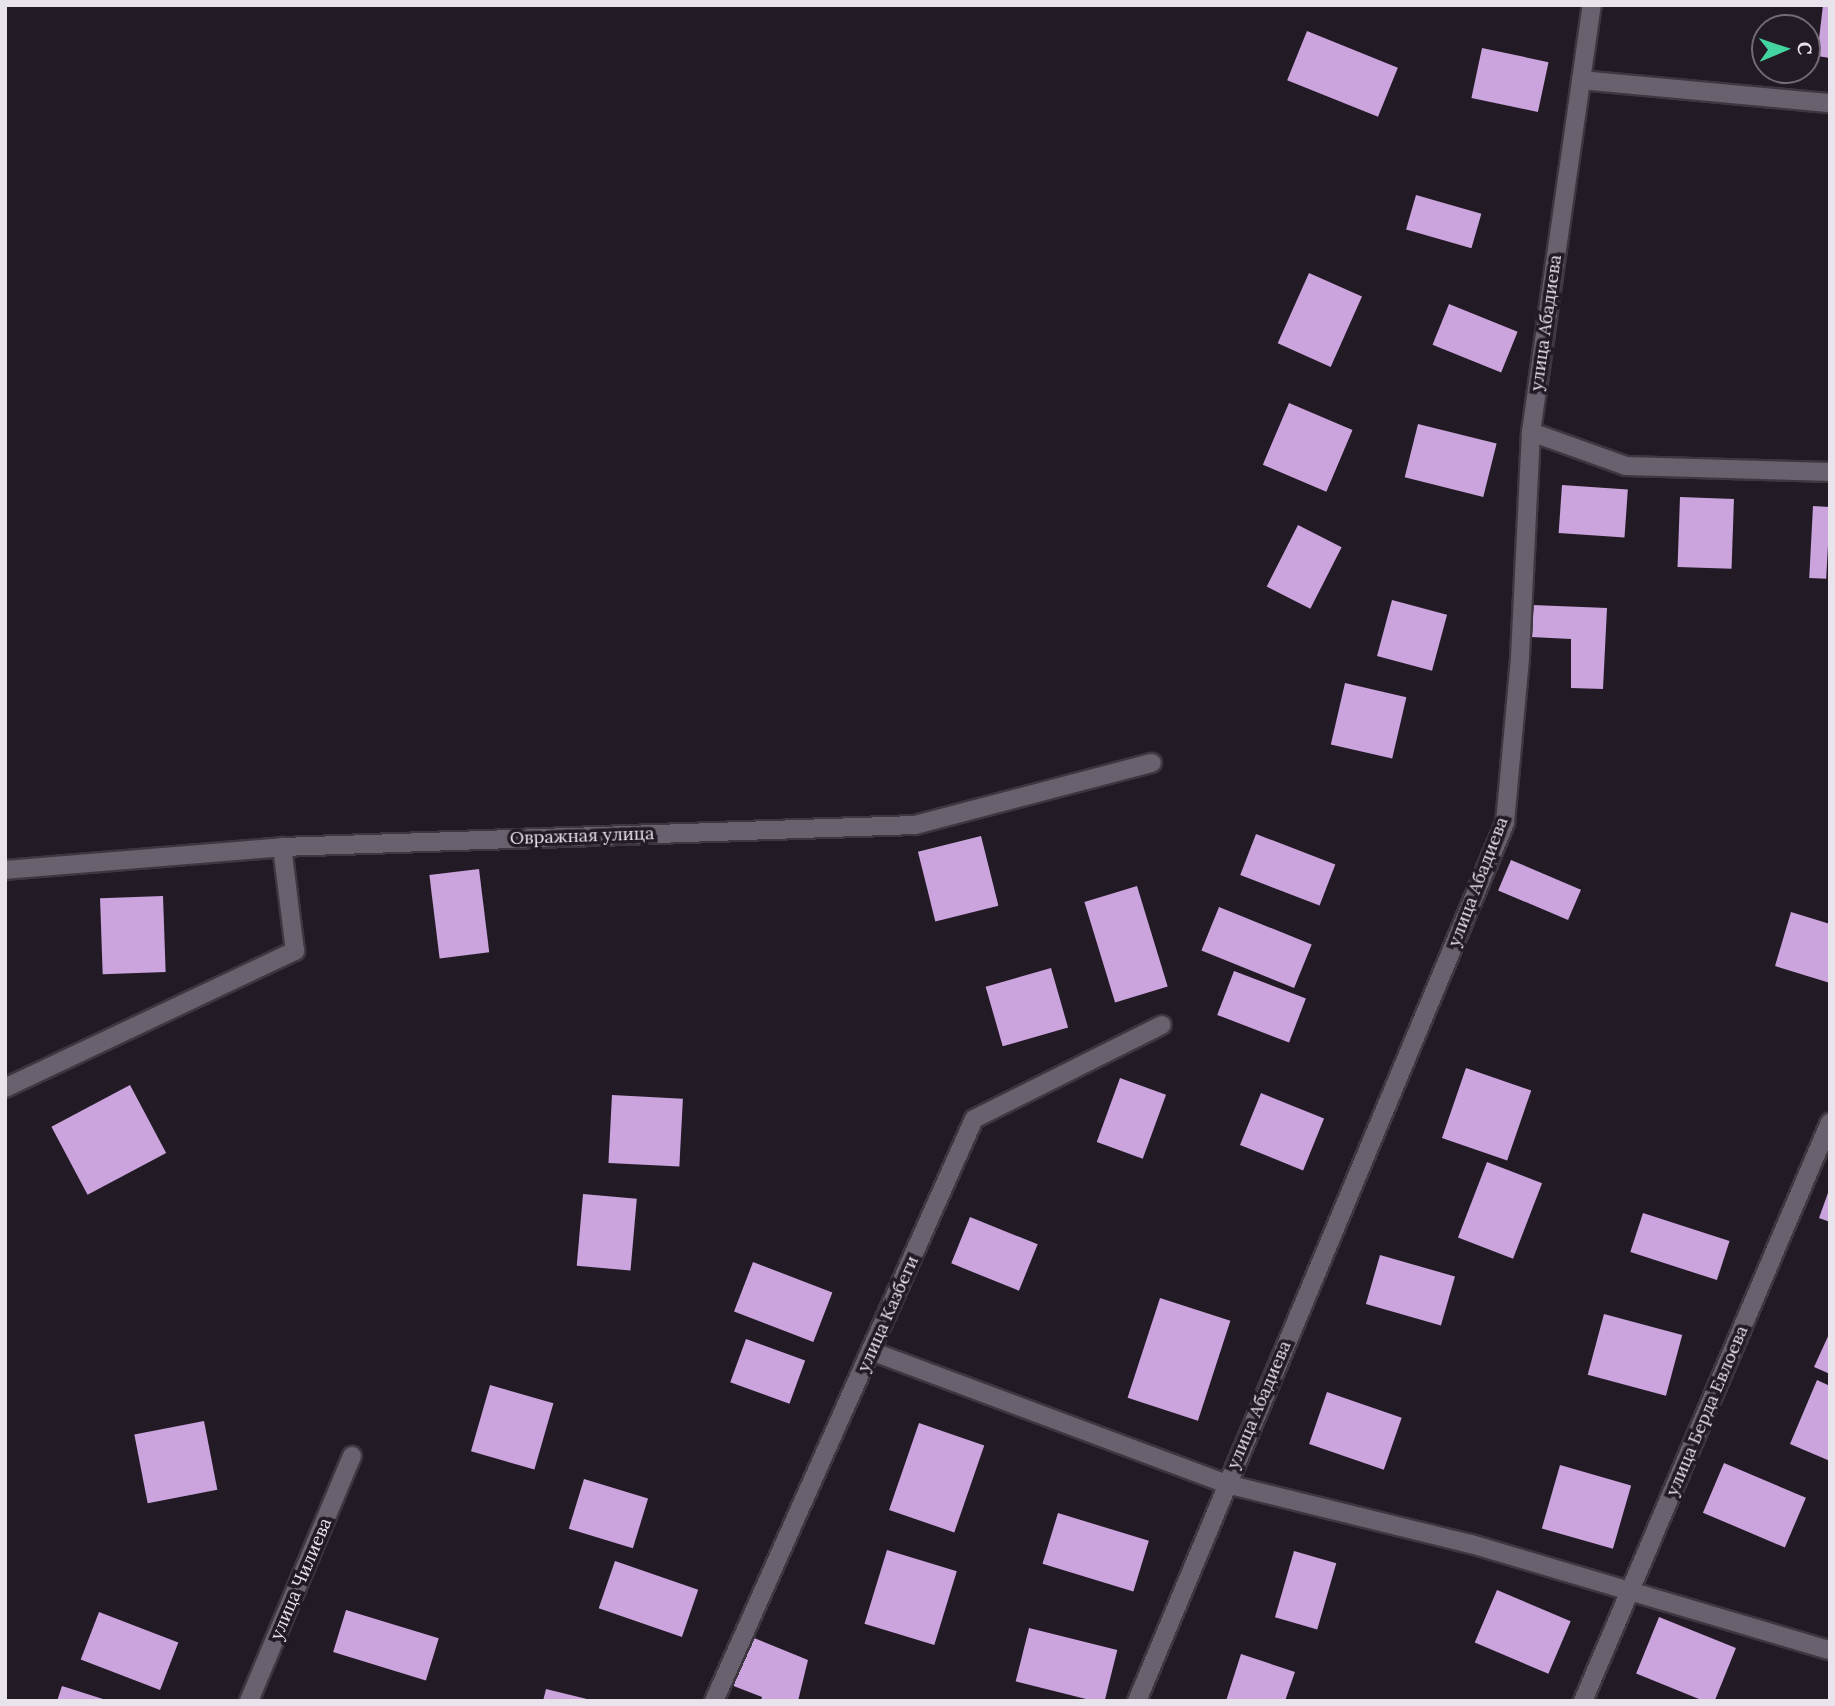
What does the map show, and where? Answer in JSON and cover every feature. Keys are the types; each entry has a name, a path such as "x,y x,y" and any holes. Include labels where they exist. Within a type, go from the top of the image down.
{"street":[{"name":"улица Абадиева","path":"1137,1701 1226,1483 1505,823 1520,657 1531,432 1592,5"},
{"path":"1581,80 1830,103"},
{"path":"1531,432 1626,466 1830,472"},
{"name":"Овражная улица","path":"5,870 282,847 915,825 1152,764"},
{"path":"5,1088 295,951 282,847"},
{"name":"улица Казбеги","path":"714,1701 974,1119 1162,1025"},
{"name":"улица Берда Евлоева","path":"1583,1701 1830,1122"},
{"path":"871,1351 1226,1483 1471,1544 1830,1650"},
{"name":"улица Чилиева","path":"249,1701 352,1456"}],"building":[{"path":"1823,5 1830,5 1830,58 1821,57"},
{"path":"1307,31 1398,68 1378,117 1287,80"},
{"path":"1482,48 1549,62 1538,112 1471,98"},
{"path":"1416,195 1481,214 1471,248 1406,230"},
{"path":"1309,273 1362,297 1331,367 1278,343"},
{"path":"1449,304 1518,332 1501,373 1433,345"},
{"path":"1289,403 1353,430 1326,492 1263,465"},
{"path":"1418,424 1497,444 1483,497 1405,477"},
{"path":"1562,485 1628,490 1624,537 1559,533"},
{"path":"1680,497 1734,499 1732,569 1678,567"},
{"path":"1813,506 1830,507 1826,579 1809,578"},
{"path":"1298,525 1342,547 1310,609 1267,586"},
{"path":"1392,600 1447,615 1432,671 1377,656"},
{"path":"1532,605 1607,608 1603,689 1571,688 1571,639 1531,637"},
{"path":"1345,683 1406,697 1392,759 1331,744"},
{"path":"1256,834 1335,864 1320,906 1240,875"},
{"path":"981,836 998,906 935,922 918,852"},
{"path":"1511,860 1581,890 1568,920 1498,890"},
{"path":"479,869 489,952 440,958 429,875"},
{"path":"1137,886 1168,986 1115,1002 1084,902"},
{"path":"163,896 166,972 103,974 100,898"},
{"path":"1219,907 1312,944 1294,988 1201,951"},
{"path":"1791,912 1830,924 1830,983 1775,966"},
{"path":"1051,968 1068,1028 1003,1046 986,987"},
{"path":"1234,971 1306,999 1289,1042 1217,1015"},
{"path":"1466,1068 1531,1090 1507,1160 1442,1138"},
{"path":"1120,1078 1166,1095 1143,1159 1097,1142"},
{"path":"130,1085 166,1153 88,1195 51,1127"},
{"path":"1261,1093 1324,1118 1303,1170 1240,1145"},
{"path":"612,1095 683,1099 679,1167 608,1163"},
{"path":"1487,1162 1542,1183 1513,1259 1458,1238"},
{"path":"1830,1190 1830,1222 1819,1218"},
{"path":"583,1194 637,1199 631,1270 577,1266"},
{"path":"1643,1213 1730,1241 1717,1280 1630,1252"},
{"path":"970,1217 1038,1244 1019,1291 951,1263"},
{"path":"1380,1255 1455,1276 1441,1326 1366,1304"},
{"path":"753,1262 832,1292 813,1342 734,1311"},
{"path":"1160,1298 1230,1321 1198,1421 1128,1398"},
{"path":"1604,1314 1682,1335 1666,1396 1588,1375"},
{"path":"1830,1332 1830,1374 1814,1367"},
{"path":"746,1339 805,1361 789,1404 730,1382"},
{"path":"1817,1380 1830,1386 1830,1461 1790,1444"},
{"path":"490,1385 553,1403 534,1470 471,1451"},
{"path":"1327,1392 1402,1418 1384,1470 1309,1444"},
{"path":"204,1421 217,1490 148,1503 134,1435"},
{"path":"919,1423 984,1445 954,1532 889,1510"},
{"path":"1724,1463 1806,1498 1785,1547 1703,1513"},
{"path":"1560,1465 1631,1485 1613,1549 1542,1528"},
{"path":"584,1479 648,1499 633,1548 569,1529"},
{"path":"1058,1513 1149,1541 1133,1591 1043,1564"},
{"path":"887,1550 957,1571 934,1645 864,1624"},
{"path":"1294,1551 1336,1563 1317,1629 1275,1617"},
{"path":"615,1561 698,1590 682,1637 599,1608"},
{"path":"1497,1590 1571,1621 1548,1674 1475,1642"},
{"path":"346,1610 439,1638 426,1680 333,1652"},
{"path":"99,1612 178,1642 160,1690 81,1660"},
{"path":"1659,1617 1736,1648 1715,1701 1704,1701 1636,1674"},
{"path":"1029,1628 1117,1650 1105,1701 1094,1701 1016,1681"},
{"path":"754,1638 808,1660 798,1701 761,1701 762,1697 731,1685"},
{"path":"1241,1654 1295,1672 1285,1701 1226,1701"},
{"path":"62,1686 106,1700 57,1701"},
{"path":"546,1689 591,1700 591,1701 543,1701"}]}
